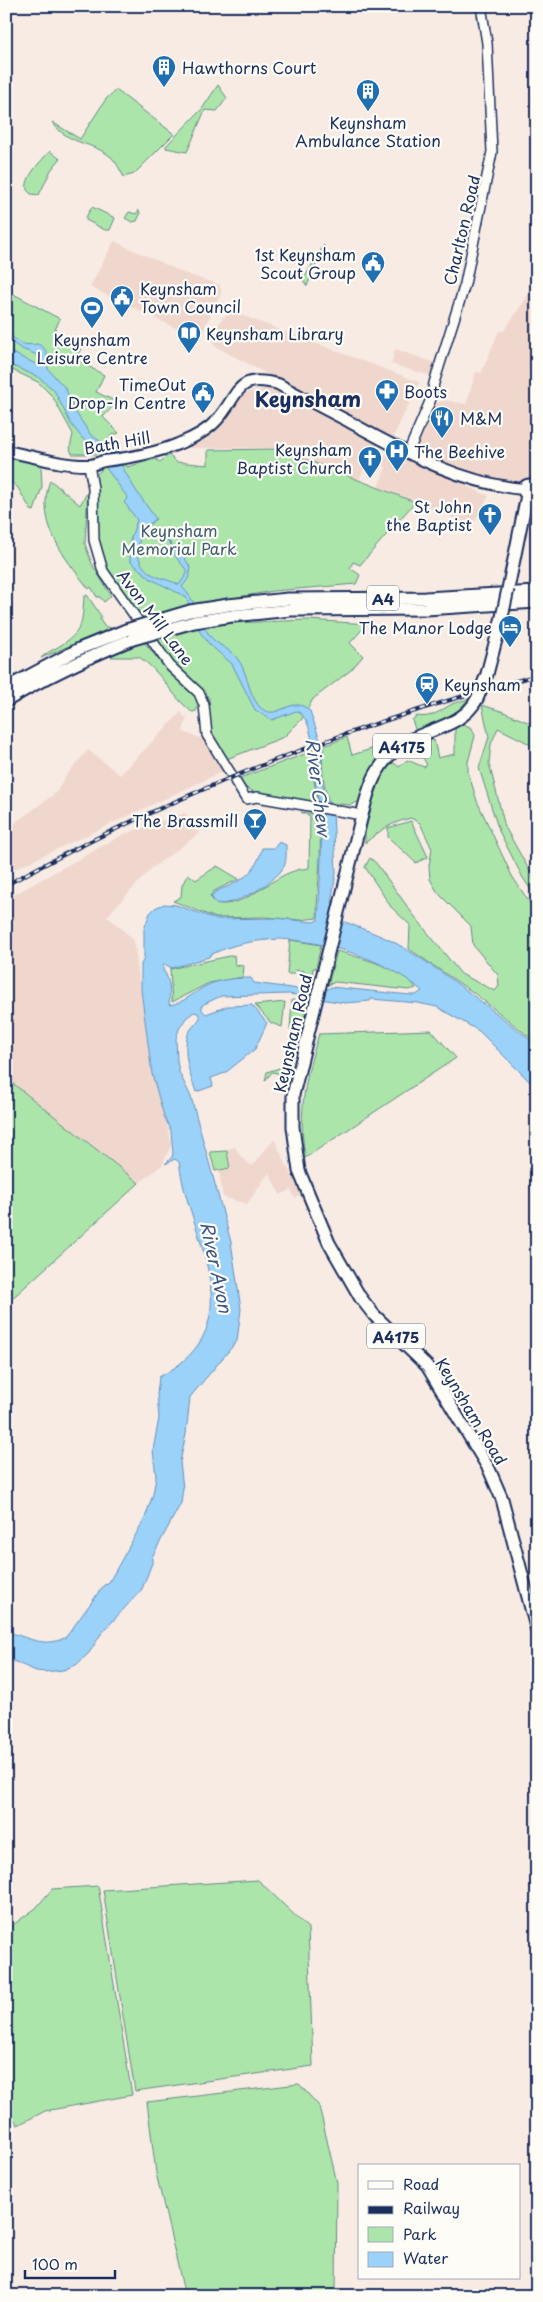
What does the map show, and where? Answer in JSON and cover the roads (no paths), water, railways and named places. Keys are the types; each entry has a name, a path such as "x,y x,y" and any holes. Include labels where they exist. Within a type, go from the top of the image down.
{"main road":[{"name":"Bath Hill","path":"6,451 58,462 90,465 124,459 178,444 211,425 242,386 254,380 278,384 408,453 461,477 492,485 530,491"},
{"name":"Keynsham Road","path":"530,491 502,617 487,674 475,702 458,719 410,740 390,755 378,769 372,782 340,900 293,1095 292,1127 300,1171 308,1196 329,1243 360,1297 374,1315 427,1366 489,1469 502,1499 537,1631"},
{"name":"A4","path":"230,610 288,599 425,598 537,592"},
{"name":"A4","path":"6,701 40,680 129,635 190,611 426,609 537,602"},
{"name":"A4","path":"6,688 79,649 129,635"}],"street":[{"name":"Charlton Road","path":"408,453 431,399 434,383 465,284 490,167 492,135 490,93 487,43 481,6"},
{"name":"Avon Mill Lane","path":"90,465 93,488 94,540 103,571 170,666 199,693 204,705 206,734 246,799 257,798 315,809 362,815"}],"water":[{"path":"6,330 20,343 38,344 45,350 47,353 48,369 66,389 74,410 91,435 112,449 135,489 156,519 144,531 138,545 138,553 144,567 153,575 179,585 188,572 172,552 178,548 190,567 190,575 182,587 191,598 210,636 241,663 252,694 259,706 265,711 271,712 296,705 303,706 310,711 322,746 321,767 324,795 333,811 336,873 332,897 334,917 396,943 472,994 537,1045 537,1089 479,1031 437,1007 418,1003 371,999 370,1001 345,1003 289,994 221,996 202,1005 202,1010 206,1014 228,1006 252,1005 267,1023 255,1049 225,1073 211,1078 213,1086 196,1092 188,1064 186,1041 190,1030 200,1018 198,1013 194,1012 186,1018 176,1038 177,1061 179,1072 191,1097 231,1242 241,1309 237,1341 190,1397 186,1434 180,1462 183,1488 181,1503 152,1557 152,1563 142,1589 101,1634 89,1653 76,1665 63,1670 45,1672 36,1671 6,1658 6,1631 28,1639 44,1642 51,1642 66,1637 104,1585 108,1584 145,1518 153,1494 156,1477 153,1450 159,1418 157,1394 159,1377 184,1360 200,1341 209,1320 211,1298 209,1274 184,1190 179,1162 175,1159 165,1164 172,1157 173,1153 171,1131 164,1116 152,1074 141,990 144,929 150,913 155,908 164,904 176,905 216,919 275,918 313,922 318,920 321,820 312,741 307,722 296,711 272,720 255,710 232,664 210,645 200,632 186,597 151,579 130,561 130,541 137,520 124,502 128,498 106,468 100,453 82,438 71,424 54,390 38,377 6,363 6,350 38,365 43,365 40,358 20,348 6,338","holes":["279,939 297,940 335,948 374,961 408,980 422,991 416,995 331,987 324,991 314,991 254,983 251,978 240,978 213,983 189,997 169,1005 169,987 163,970 164,964 172,968 209,957 236,945 252,942"]},
{"path":"279,842 286,845 286,860 284,866 271,881 252,893 232,902 215,903 211,896 213,894 236,883 251,871 262,848 274,848"}],"waterway":[{"path":"167,540 175,550"}],"railway":[{"path":"6,885 160,808 266,764 373,725 455,698 537,675"}],"place":[{"name":"Hawthorns Court","path":"164,88"},
{"name":"Keynsham Ambulance Station","path":"368,112"},
{"name":"1st Keynsham Scout Group","path":"373,284"},
{"name":"Keynsham Town Council","path":"122,318"},
{"name":"Keynsham Leisure Centre","path":"92,329"},
{"name":"Keynsham Library","path":"189,354"},
{"name":"Boots","path":"387,412"},
{"name":"TimeOut Drop-In Centre","path":"203,414"},
{"name":"M&M","path":"442,439"},
{"name":"The Beehive","path":"397,472"},
{"name":"Keynsham Baptist Church","path":"370,479"},
{"name":"St John the Baptist","path":"490,536"},
{"name":"The Manor Lodge","path":"510,648"},
{"name":"Keynsham","path":"427,705"},
{"name":"The Brassmill","path":"255,841"}],"district":[{"name":"Keynsham","path":"308,398"}],"park label":[{"name":"Keynsham Memorial Park","path":"179,539"}],"water label":[{"name":"River Chew","path":"319,787"},
{"name":"River Avon","path":"217,1267"}]}
